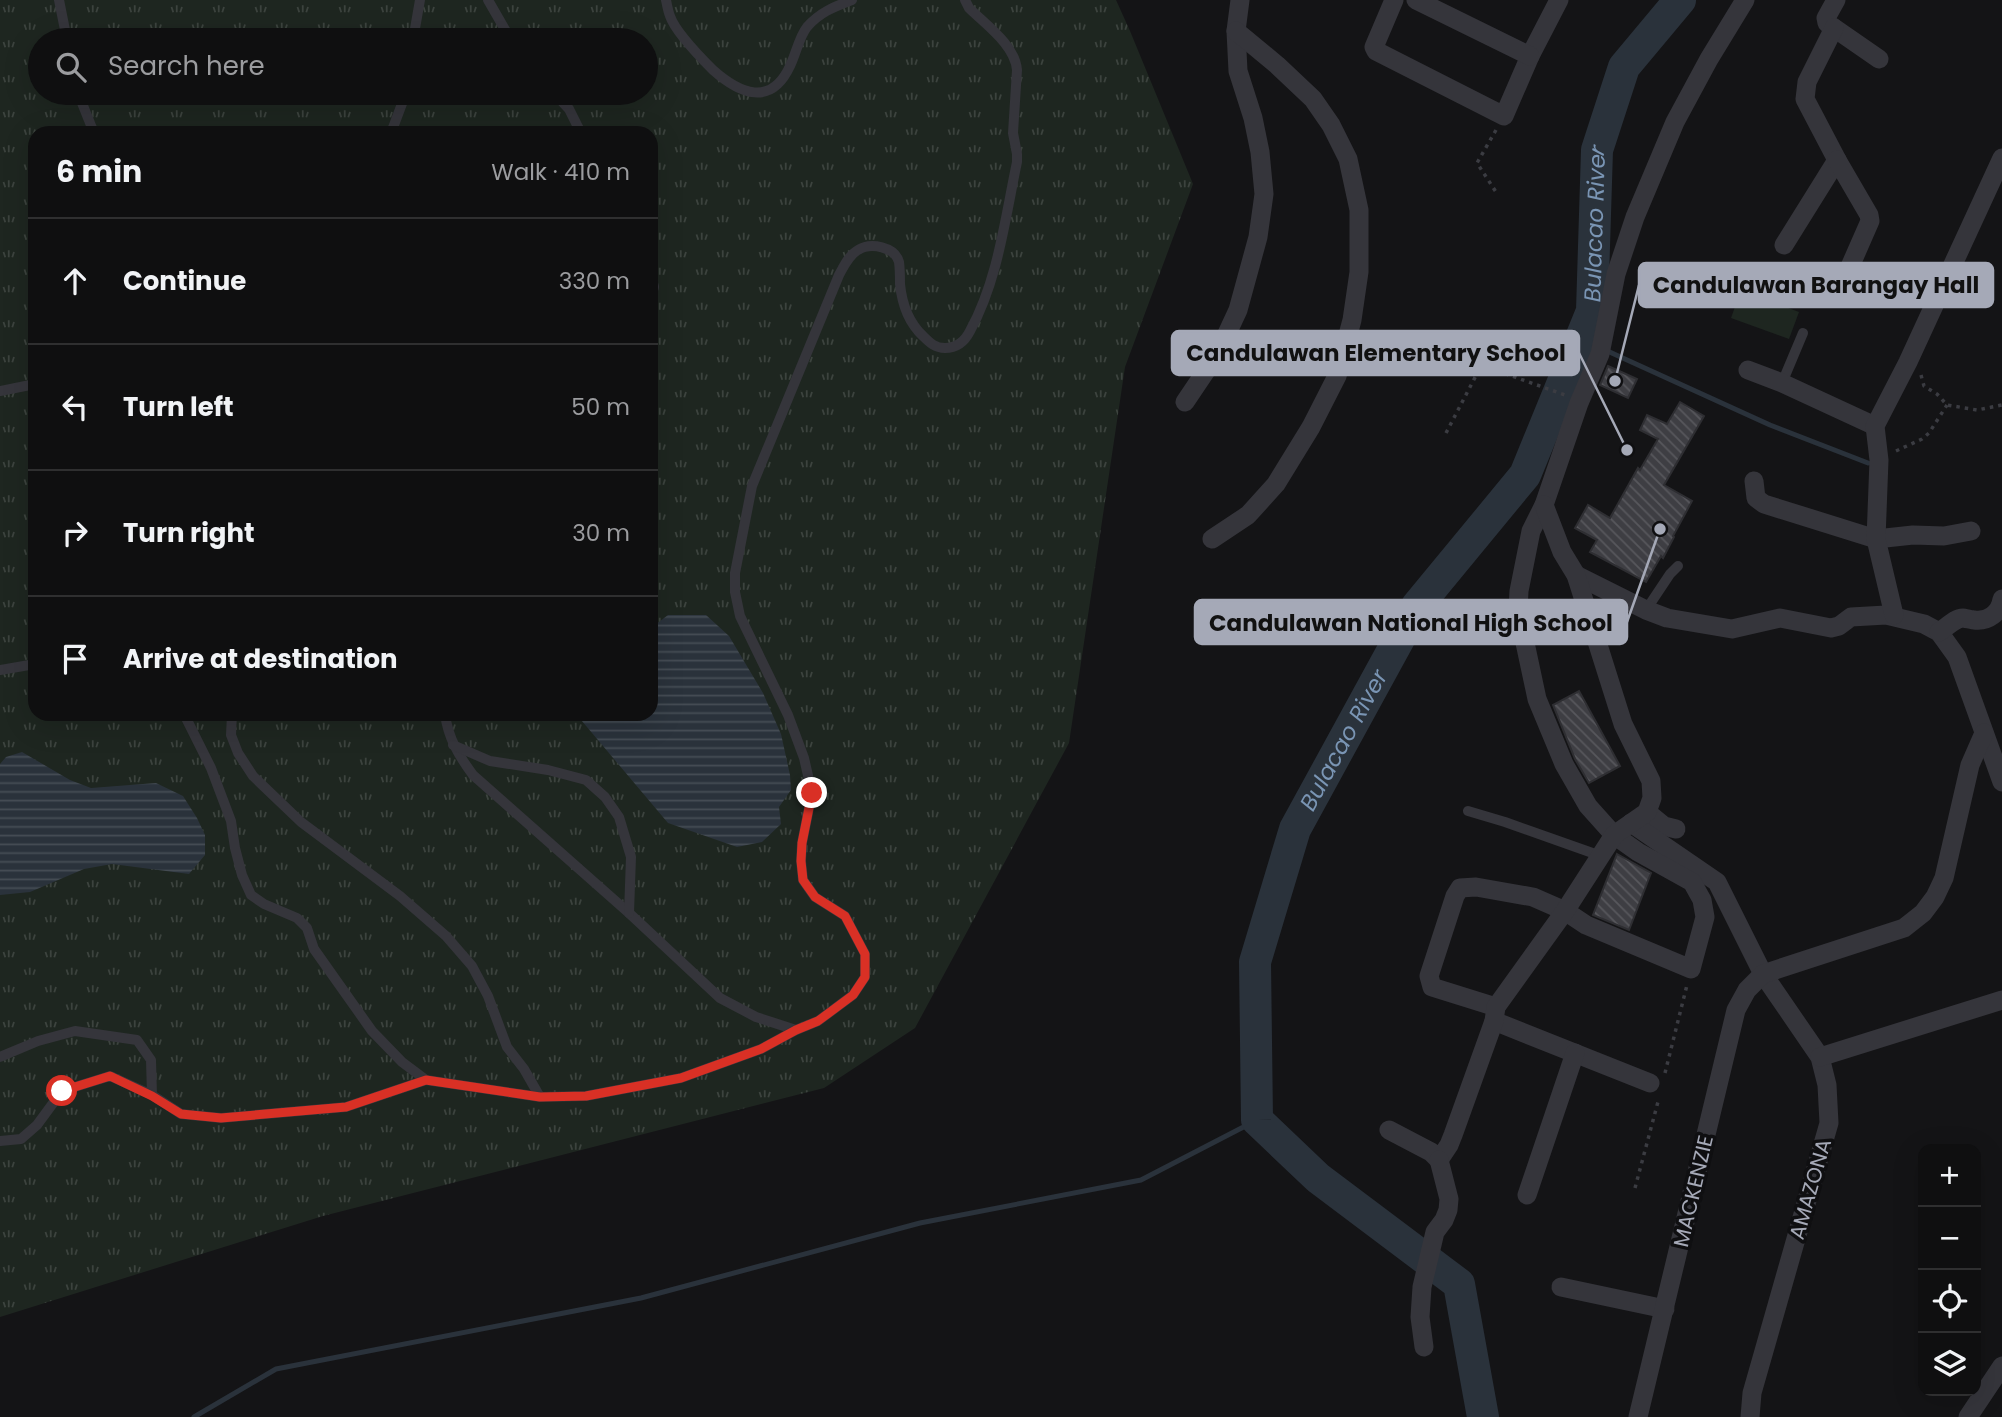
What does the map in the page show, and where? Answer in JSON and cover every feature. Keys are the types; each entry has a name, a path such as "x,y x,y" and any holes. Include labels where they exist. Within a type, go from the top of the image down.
{"street":[{"path":"1185,402 1217,354 1238,310 1258,237 1263,205 1260,152 1238,71 1236,31 1240,0"},
{"path":"1394,0 1374,47 1376,51 1504,116 1530,56 1559,0"},
{"path":"1416,0 1530,56"},
{"path":"1656,1086 1575,1053 1432,986 1429,976 1457,890 1464,887 1533,897 1565,911 1586,925 1691,970 1705,917 1702,900 1692,882 1659,865 1614,835 1588,806 1564,764 1537,699 1518,610 1519,591 1531,531 1544,505 1579,403 1601,350 1616,274 1635,217 1675,122 1745,0"},
{"path":"1836,0 1826,18 1828,23 1879,59"},
{"path":"1804,286 1833,296 1838,294 1870,221 1805,99 1807,82 1834,28"},
{"path":"1212,539 1248,516 1276,484 1311,427 1337,376 1352,320 1359,272 1359,210 1348,159 1331,125 1313,99 1236,31"},
{"path":"1894,615 1876,539 1879,460 1875,426 1908,362 2002,158"},
{"path":"1784,245 1837,160"},
{"path":"1748,370 1875,426"},
{"path":"1754,481 1756,498 1764,504 1876,539 1913,535 1944,536 1971,531"},
{"path":"1439,1160 1449,1146 1495,1014 1614,835 1639,818 1652,797 1651,781 1623,724 1576,575 1562,552 1544,505"},
{"path":"1576,575 1667,618 1732,629 1780,618 1831,628 1859,615 1894,615 1924,624 1939,632 1957,657 2002,782"},
{"path":"1939,632 1963,618 1977,621 1990,618 2000,608 2002,599"},
{"path":"1763,974 1904,928 1923,914 1936,897 1944,878 1970,765 1984,733"},
{"path":"1639,818 1676,830"},
{"name":"AMAZONA","path":"1639,818 1717,882 1763,974 1819,1057 1827,1085 1829,1123 1752,1393 1750,1417"},
{"name":"MACKENZIE","path":"1638,1417 1736,1010 1747,990 1763,974"},
{"path":"1819,1057 2002,1000"},
{"path":"1527,1195 1575,1053"},
{"path":"1389,1130 1431,1152 1439,1160 1449,1199 1444,1220 1435,1232 1425,1272 1420,1317 1424,1347"},
{"path":"1561,1287 1665,1309"},
{"path":"1968,1417 2002,1366"}],"lane":[{"path":"60,0 65,28"},
{"path":"415,28 421,0"},
{"path":"488,0 504,28"},
{"path":"666,0 670,18 692,48 715,71 743,90 760,94 777,87 789,69 805,29 825,10 852,0"},
{"path":"0,1141 21,1139 37,1125 62,1091 110,1076 152,1096 181,1114 221,1118 346,1107 426,1080 540,1097 586,1096 681,1078 761,1049 818,1021 853,995 865,977 865,954 845,916 815,897 803,880 802,843 812,793 804,758 788,715 740,616 735,592 735,573 751,486 839,275 859,248 879,246 892,252 899,261 905,312 916,330 939,348 951,348 965,341 982,309 990,286 1017,162 1013,133 1017,71 1016,60 1010,49 969,8 965,0"},
{"path":"83,105 91,126"},
{"path":"394,126 402,105"},
{"path":"566,105 578,126"},
{"path":"1782,383 1803,333"},
{"path":"0,391 28,385"},
{"path":"1646,610 1678,566"},
{"path":"0,670 28,665"},
{"path":"188,721 211,768 231,821 242,876 251,895 264,904 297,918 307,928 314,949 372,1031 402,1062 426,1080"},
{"path":"232,721 231,735 253,776 301,822 400,895 446,936 472,966 488,996 507,1047 540,1097"},
{"path":"447,721 453,745 474,775 720,998 756,1017 796,1030"},
{"path":"453,745 490,761 548,770 586,780 605,797 619,817 631,858 629,913"},
{"path":"1468,811 1601,856"},
{"path":"0,1057 38,1041 75,1031 137,1040 151,1060 152,1096"}],"path":[{"path":"1498,195 1477,163 1504,116"},
{"path":"1446,433 1492,345"},
{"path":"1908,362 1920,371 1924,386 1937,394 1947,405 1977,410 2002,405"},
{"path":"1481,365 1564,394"},
{"path":"1879,460 1922,439 1934,427 1947,405"},
{"path":"1636,1188 1656,1086 1665,1076 1691,970"}],"green space":[{"path":"0,0 1116,0 1193,184 1125,367 1069,743 915,1028 824,1088 323,1216 0,1317"},
{"path":"1741,290 1799,312 1789,339 1731,318"}],"shaded area":[{"path":"668,615 706,615 729,636 763,693 781,734 791,790 779,807 781,824 762,842 737,847 668,823 582,721 658,721 658,623"},
{"path":"22,752 70,780 91,788 156,783 183,796 205,835 205,855 189,874 112,864 84,869 30,892 0,895 0,764 6,757"}],"building":[{"path":"1608,366 1637,379 1628,398 1600,385"},
{"path":"1680,402 1704,416 1664,485 1692,501 1663,558 1661,556 1646,582 1590,552 1597,540 1575,528 1588,505 1610,518 1658,439 1640,430 1647,415 1667,424"},
{"path":"1579,691 1620,766 1589,783 1575,759 1553,705"},
{"path":"1617,854 1651,873 1629,930 1593,915"}],"waterway":[{"name":"Bulacao River","path":"1483,1417 1459,1284 1318,1178 1257,1120 1255,962 1295,829 1417,606 1525,475 1592,311 1597,150 1624,67 1680,0"},
{"path":"1581,339 1770,425 1868,463"},
{"path":"194,1417 276,1369 641,1298 920,1223 1141,1180 1257,1120"}],"place":[{"name":"Candulawan Barangay Hall","path":"1615,381"},
{"name":"Candulawan Elementary School","path":"1627,450"},
{"name":"Candulawan National High School","path":"1660,529"}],"route":[{"path":"62,1091 110,1076 152,1096 181,1114 221,1118 346,1107 426,1080 540,1097 586,1096 681,1078 761,1049 818,1021 853,995 865,977 865,954 845,916 815,897 803,880 802,843 812,793"}]}
